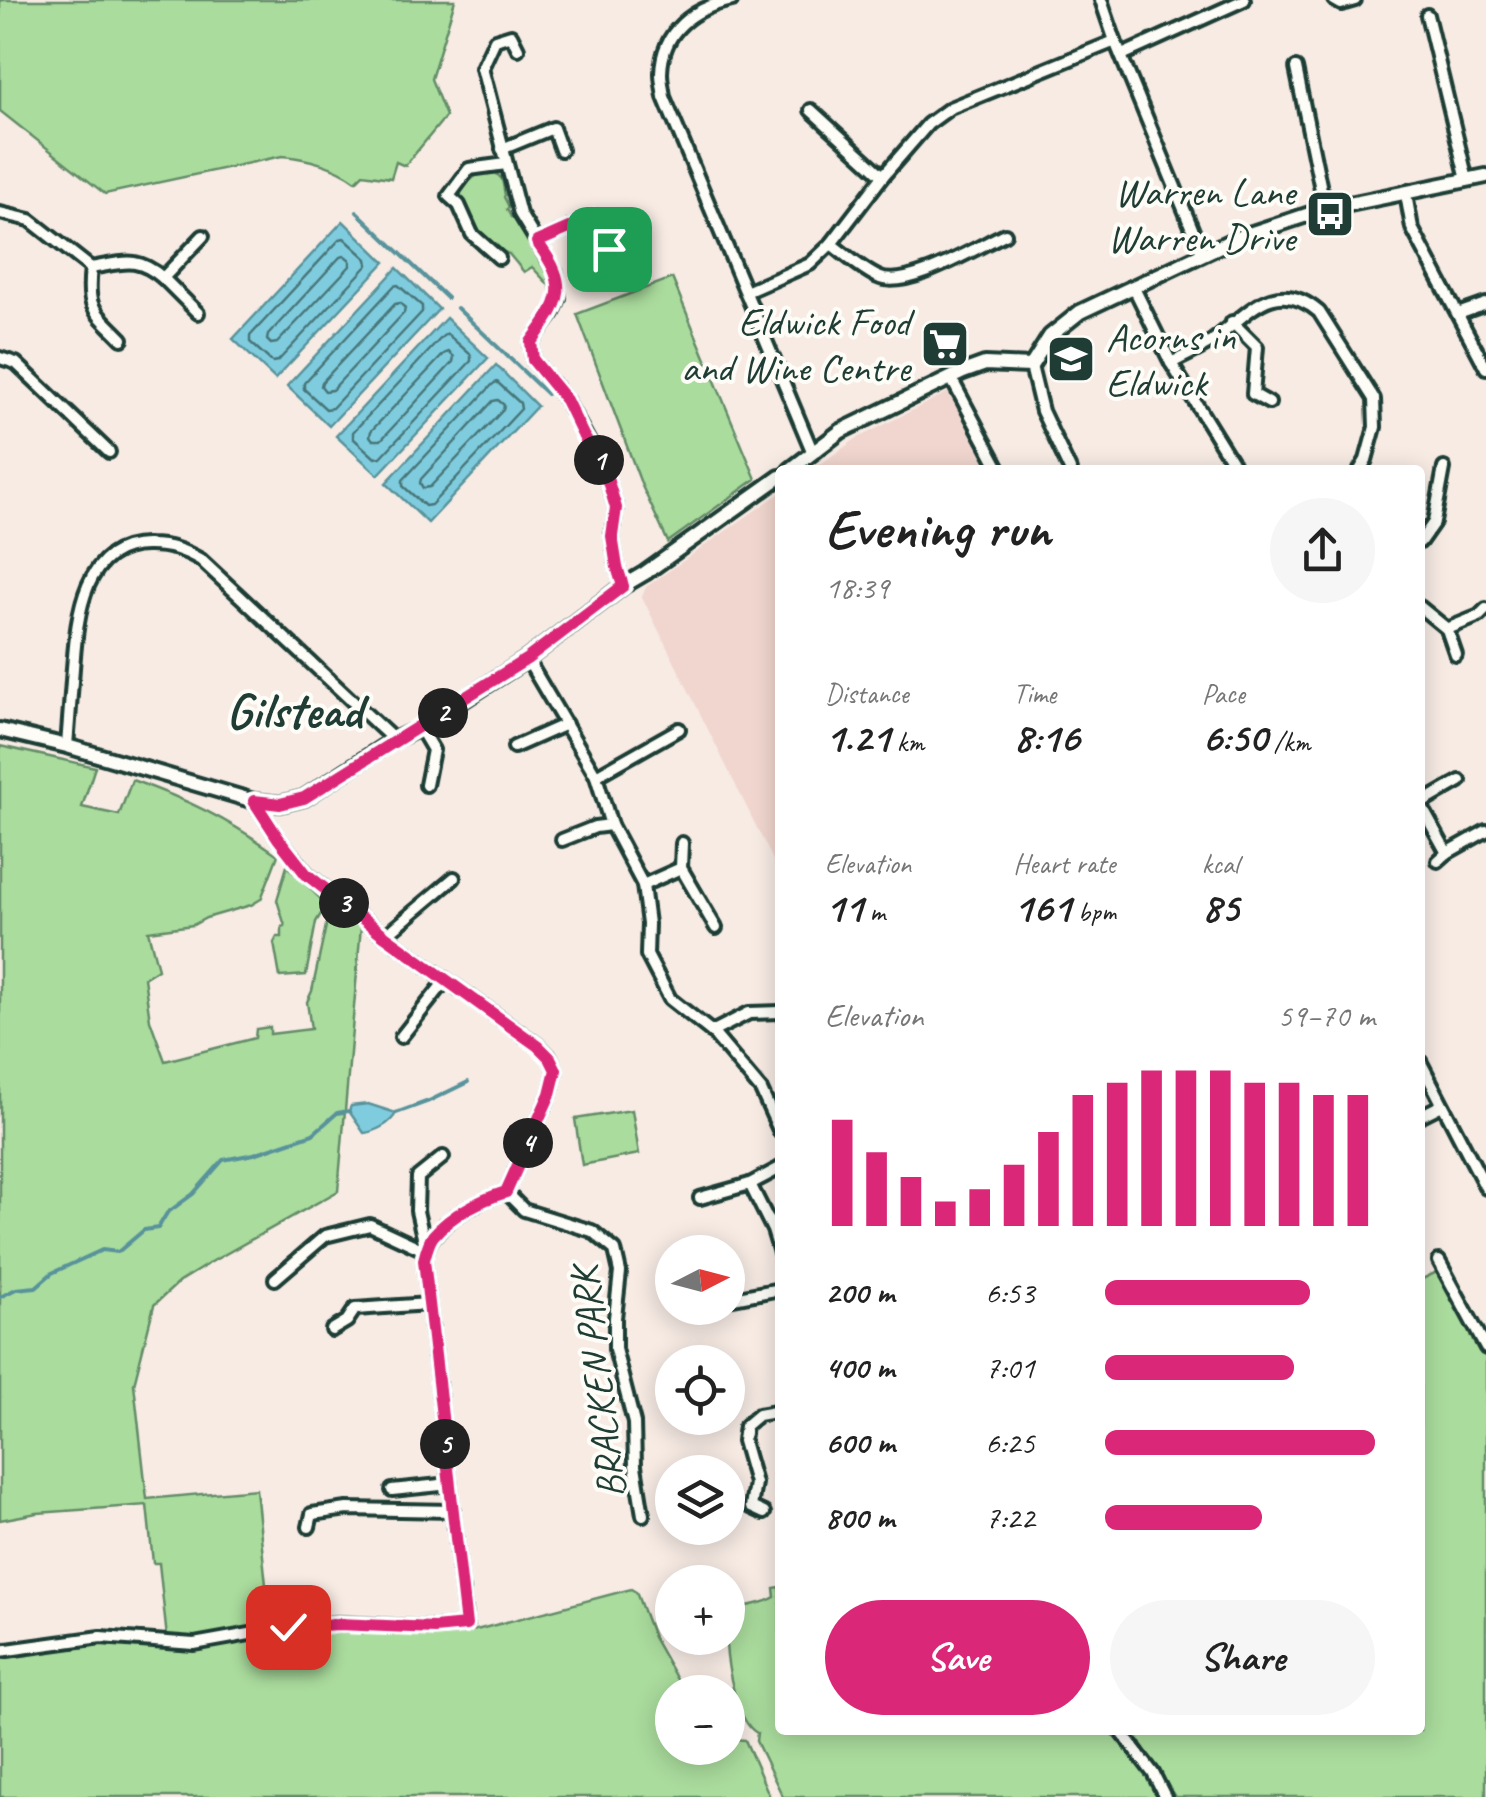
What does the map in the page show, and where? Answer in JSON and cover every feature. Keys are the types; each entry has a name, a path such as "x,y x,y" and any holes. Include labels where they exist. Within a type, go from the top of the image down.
{"street":[{"path":"732,0 700,10 676,28 661,73 664,96 813,453"},
{"path":"1102,0 1202,253"},
{"path":"1122,55 1244,0"},
{"path":"1334,0 1341,4 1355,0"},
{"path":"1427,15 1467,180"},
{"path":"518,49 511,34 495,40 482,68 520,214 556,273 558,298 553,313 531,342 533,360 566,400 604,468 616,508 612,536 623,586"},
{"path":"746,292 810,264 831,244 928,124 950,108 1115,40"},
{"path":"1296,68 1325,209"},
{"path":"811,110 883,176"},
{"path":"502,149 552,128 561,150"},
{"path":"498,258 472,234 459,205 449,196 469,169 506,164"},
{"path":"1068,465 1042,411 1031,366 1050,336 1080,312 1236,238 1325,209 1486,176"},
{"path":"1406,194 1412,228 1486,368"},
{"path":"0,213 30,220 91,268 135,262 149,266 198,313"},
{"path":"537,242 594,217 609,249"},
{"path":"831,244 891,281 915,277 1005,234"},
{"path":"163,278 203,236"},
{"path":"91,268 88,291 92,308 122,339"},
{"path":"1133,286 1171,363 1234,465"},
{"path":"1171,363 1210,343 1256,305 1281,297 1309,303 1319,312 1374,399 1375,427 1363,465"},
{"path":"1458,314 1486,304"},
{"path":"1232,322 1257,347 1253,394 1269,403"},
{"path":"0,358 16,363 109,452"},
{"path":"797,465 840,431 951,378 985,364 1031,366"},
{"path":"951,378 997,465"},
{"path":"1425,535 1434,522 1444,468"},
{"path":"0,730 254,801 280,804 304,798 527,659 623,586 775,481"},
{"path":"66,746 78,616 88,583 109,556 133,544 183,550 201,560 394,740"},
{"path":"1446,628 1479,616 1486,609"},
{"path":"1425,611 1446,628 1456,656"},
{"path":"527,659 596,776 611,825 643,884 647,955 670,999 712,1032 761,1090 775,1121"},
{"path":"514,748 566,724"},
{"path":"420,728 434,750 426,785"},
{"path":"596,776 679,729"},
{"path":"1425,801 1460,781"},
{"path":"0,1651 101,1638 194,1644 288,1627 338,1624 434,1628 466,1625 424,1260 428,1245 454,1218 506,1192 550,1094 556,1070 538,1046 306,874 254,801"},
{"path":"1425,816 1442,857 1486,831"},
{"path":"562,840 611,825"},
{"path":"682,843 681,868 716,928"},
{"path":"643,884 681,868"},
{"path":"385,936 454,878"},
{"path":"401,1037 446,980"},
{"path":"712,1032 748,1013 775,1012"},
{"path":"1425,1071 1486,1188"},
{"path":"1425,1113 1442,1104"},
{"path":"428,1245 417,1210 418,1177 443,1158"},
{"path":"700,1198 750,1184 775,1171"},
{"path":"750,1184 775,1237"},
{"name":"BRACKEN PARK","path":"506,1192 524,1210 592,1231 615,1250 620,1272 615,1349 634,1423 634,1466 643,1516"},
{"path":"274,1279 326,1236 370,1226 428,1245"},
{"path":"1439,1262 1486,1348"},
{"path":"745,1296 775,1290"},
{"path":"332,1330 354,1310 429,1304"},
{"path":"764,1513 747,1512 754,1483 743,1441 745,1426 758,1415 775,1412"},
{"path":"392,1490 450,1484"},
{"path":"309,1527 312,1514 348,1509 453,1511"},
{"path":"1124,1735 1154,1773 1165,1797"}],"shaded area":[{"path":"956,388 997,465 819,465 856,439"},
{"path":"775,497 775,864 642,597 646,587"}],"green space":[{"path":"0,0 455,0 431,79 446,116 405,166 396,162 391,178 363,174 356,181 321,164 282,156 105,194 0,111"},
{"path":"496,173 502,179 507,209 511,217 516,216 547,271 548,284 532,267 524,272 509,254 492,247 469,221 461,188 478,174"},
{"path":"672,278 756,479 668,542 642,486 577,314"},
{"path":"0,746 95,767 82,807 119,815 132,780 208,812 278,855 261,899 251,905 193,925 148,931 158,969 144,978 150,1020 165,1061 255,1038 256,1029 270,1027 270,1034 311,1029 307,1002 327,921 334,922 337,913 361,926 338,1191 179,1282 154,1305 134,1384 147,1499 256,1489 270,1623 197,1639 167,1638 159,1563 153,1563 147,1505 37,1513 0,1520"},
{"path":"287,866 324,902 324,909 316,922 306,975 280,977 274,943 282,937 285,926 277,900"},
{"path":"632,1110 639,1154 582,1165 575,1119"},
{"path":"1439,1271 1486,1355 1486,1797 1175,1797 1134,1735 1425,1735 1425,1278"},
{"path":"631,1589 636,1592 655,1641 655,1655 663,1655 674,1675 655,1675 655,1765 745,1765 745,1740 770,1797 0,1797 0,1659 80,1643 193,1649 303,1634 465,1633"},
{"path":"775,1597 775,1735 1116,1735 1160,1797 783,1797 756,1741 757,1733 745,1720 745,1675 730,1675 728,1655 745,1655 745,1606"}],"water":[{"path":"343,221 385,262 275,379 233,339"},
{"path":"397,268 439,309 329,426 287,386"},
{"path":"446,318 488,358 378,475 336,436"},
{"path":"496,365 537,406 428,523 386,483"},
{"path":"368,1104 396,1113 382,1127 364,1133 349,1111 351,1106"}],"waterway":[{"path":"357,212 447,298"},
{"path":"457,308 547,394"},
{"path":"396,1113 468,1082"},
{"path":"0,1297 16,1289 36,1287 52,1273 102,1250 118,1252 144,1230 158,1228 167,1213 193,1194 223,1160 313,1134 337,1113 349,1111"}],"place":[{"name":"Warren Lane Warren Drive","path":"1330,214"},
{"name":"Eldwick Food and Wine Centre","path":"945,344"},
{"name":"Acorns in Eldwick","path":"1071,359"}],"district":[{"name":"Gilstead","path":"294,709"}],"route":[{"path":"288,1627 466,1625 424,1260 430,1239 454,1218 506,1192 550,1094 556,1070 538,1046 509,1023 385,936 306,874 254,801 280,804 304,798 527,659 623,586 612,536 616,508 604,468 566,400 533,360 531,342 553,313 558,298 556,273 537,242 594,217 609,249"}]}
